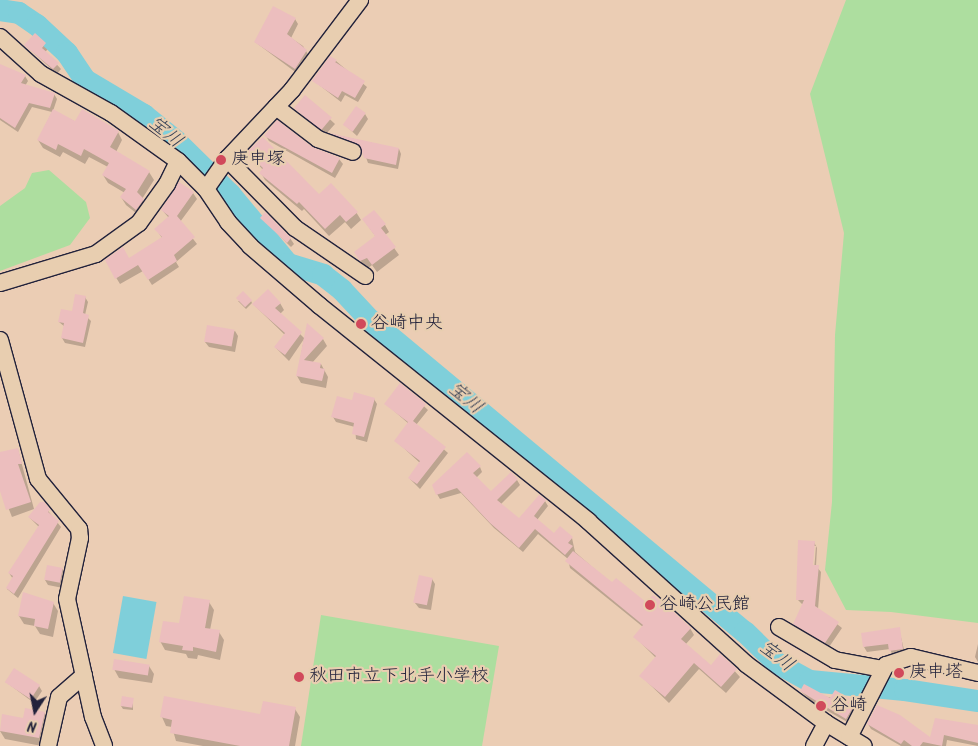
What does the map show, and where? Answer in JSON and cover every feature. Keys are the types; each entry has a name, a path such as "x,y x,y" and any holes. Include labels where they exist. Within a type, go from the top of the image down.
{"street":[{"path":"208,186 224,163 276,106 360,0"},
{"path":"0,38 42,74 111,114 178,161 208,186 228,222 257,252 460,420 588,521 746,664 826,722 864,746"},
{"path":"276,106 318,139 353,152"},
{"path":"0,283 96,254 139,223 167,184 178,161"},
{"path":"224,163 295,228 365,276"},
{"path":"0,340 38,479 76,522 80,538 67,599 94,717 104,746"},
{"path":"779,627 835,660 881,673"},
{"path":"849,736 869,700 881,673 911,657 978,673"},
{"path":"48,746 60,697 84,675"},
{"path":"814,746 826,722"}],"green space":[{"path":"846,0 978,0 978,623 891,612 846,610 825,570 832,502 835,335 844,233 810,94"},
{"path":"49,170 86,202 90,218 70,245 0,271 0,206 25,188 32,173"},
{"path":"321,615 499,646 482,746 301,746"}],"water":[{"path":"123,596 156,602 146,659 113,653"}],"building":[{"path":"273,6 296,18 287,34 307,50 295,69 254,42"},
{"path":"35,33 46,43 42,48 59,63 53,69 24,45"},
{"path":"330,56 337,60 335,62 365,81 355,98 342,91 338,98 312,81"},
{"path":"0,64 26,75 21,83 55,93 50,108 29,103 15,128 0,118"},
{"path":"305,95 332,117 321,131 294,108"},
{"path":"356,106 366,113 353,132 343,125"},
{"path":"53,109 75,121 82,109 119,131 110,147 150,171 137,192 144,199 136,210 120,197 126,189 102,175 109,163 84,149 81,156 58,144 56,150 37,140"},
{"path":"277,120 312,147 340,158 332,173 264,136"},
{"path":"329,133 399,148 396,165 364,158 360,145"},
{"path":"263,137 319,194 331,183 358,212 346,222 340,215 325,229 299,202 297,204 259,173 263,168 249,155 249,150"},
{"path":"179,182 194,192 177,216 195,237 174,255 177,261 148,280 138,265 115,279 105,260 123,247 129,258 162,237 154,229 169,216 161,210"},
{"path":"374,210 386,224 381,228 396,247 372,265 367,258 360,261 354,252 375,236 362,219"},
{"path":"265,212 291,238 287,243 260,218"},
{"path":"268,289 281,303 275,308 302,332 285,355 274,347 285,333 252,304"},
{"path":"243,291 252,300 245,307 236,298"},
{"path":"75,294 86,296 83,313 89,315 83,343 61,338 64,323 58,322 61,309 72,311"},
{"path":"307,323 324,338 304,360 321,363 320,368 325,369 322,381 296,376"},
{"path":"207,325 235,330 232,347 204,342"},
{"path":"400,383 426,404 413,421 446,447 417,484 408,478 420,461 394,441 408,422 384,404"},
{"path":"354,392 375,398 364,437 352,434 354,423 331,417 337,396 352,400"},
{"path":"18,448 22,464 18,464 31,502 6,510 0,491 0,452"},
{"path":"467,452 481,466 473,473 491,491 511,472 518,479 497,500 519,518 539,495 546,500 534,516 554,533 560,526 573,537 568,543 573,546 565,555 535,529 519,548 490,523 457,488 436,495 432,485"},
{"path":"40,502 44,502 50,509 48,512 59,521 14,594 6,588 13,576 8,573 39,525 28,517"},
{"path":"798,540 815,541 813,565 819,565 815,606 839,622 825,643 793,624 804,600 796,600"},
{"path":"573,551 612,582 616,578 646,602 653,595 669,608 691,628 681,639 711,665 720,654 737,669 721,687 694,663 665,697 639,676 656,656 633,637 643,625 565,561"},
{"path":"47,565 63,568 60,583 44,580"},
{"path":"419,575 433,578 427,605 413,602"},
{"path":"23,592 54,602 48,629 34,626 35,619 18,616"},
{"path":"184,596 210,600 205,628 220,630 216,652 193,647 193,651 182,650 183,646 159,642 163,621 179,623"},
{"path":"900,627 903,649 889,651 888,644 863,647 861,633"},
{"path":"114,659 150,665 148,675 112,670"},
{"path":"14,668 40,685 31,699 5,682"},
{"path":"804,684 830,698 835,690 856,702 846,719 800,691"},
{"path":"122,696 134,698 132,708 120,706"},
{"path":"164,696 260,714 263,701 296,707 289,746 240,746 170,733 172,720 160,717"},
{"path":"877,705 900,715 930,737 935,718 978,725 978,743 944,735 942,746 923,742 920,746 912,746 904,740 901,744 867,724"},
{"path":"25,708 45,712 39,738 0,731 2,714 23,718"}],"waterway":[{"name":"宝川","path":"0,10 19,13 37,25 67,53 85,80 144,115 176,141 230,194 288,264 323,275 342,290 370,320 745,632 777,663 810,681 905,690 978,701"}],"place":[{"name":"庚申塚","path":"221,160"},
{"name":"谷崎中央","path":"361,324"},
{"name":"谷崎公民館","path":"650,605"},
{"name":"庚申塔","path":"899,673"},
{"name":"秋田市立下北手小学校","path":"299,677"},
{"name":"谷崎","path":"821,706"}]}
